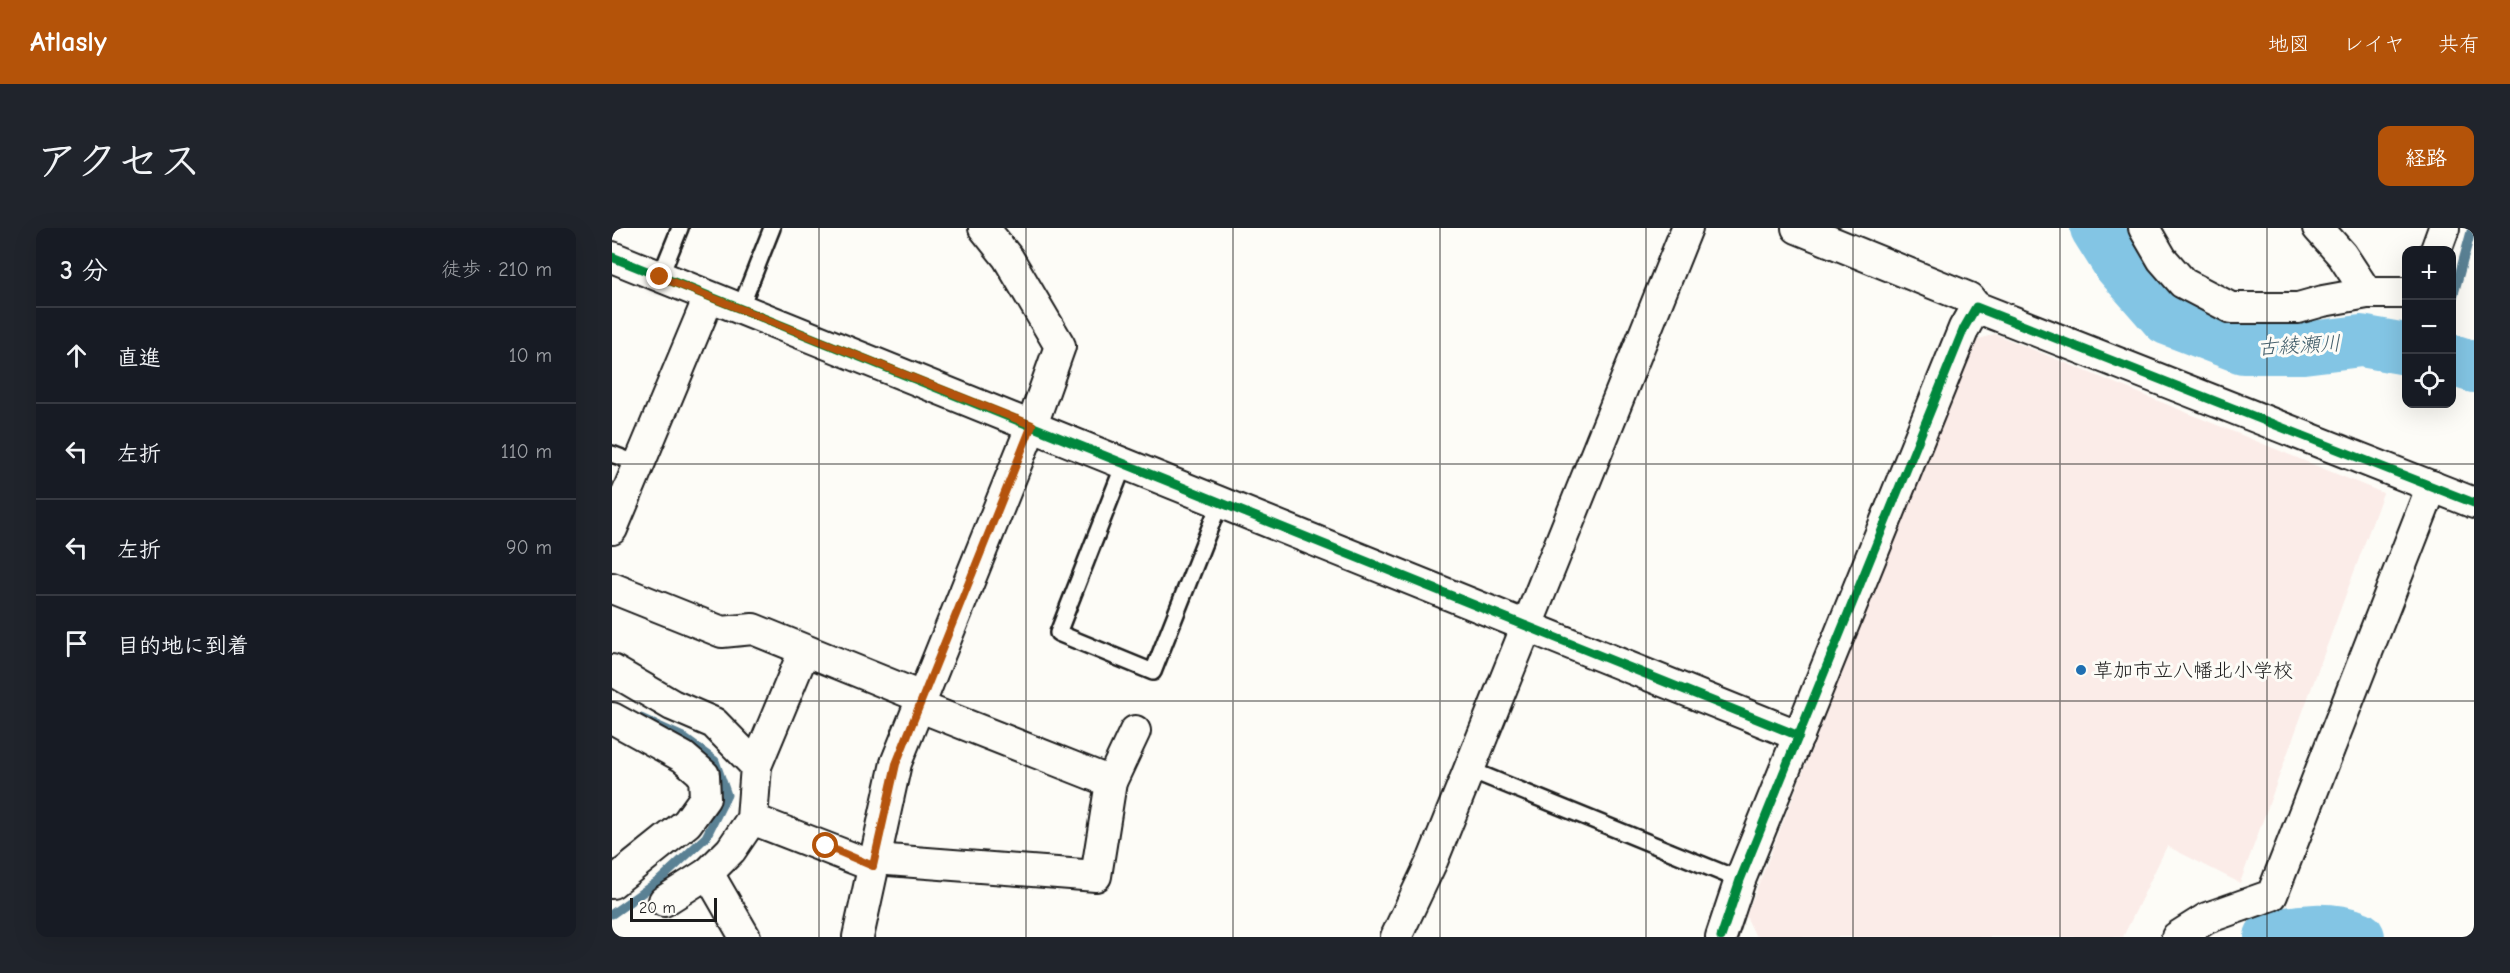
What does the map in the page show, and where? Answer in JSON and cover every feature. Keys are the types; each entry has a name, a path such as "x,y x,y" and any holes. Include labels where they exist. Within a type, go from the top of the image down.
{"street":[{"path":"858,937 896,764 1032,425 1060,346 1008,258 984,228"},
{"path":"1396,937 1433,859 1687,228"},
{"path":"1797,228 1969,298 1976,308 2474,503"},
{"path":"2144,228 2162,259 2184,283 2230,308 2298,308 2367,292 2402,293"},
{"path":"2318,228 2342,255 2367,292"},
{"path":"2437,246 2444,228"},
{"path":"612,257 1125,462 1798,736"},
{"path":"612,529 625,459 709,297"},
{"path":"1721,937 1740,880 1798,736 1964,328 1976,308"},
{"path":"2177,937 2207,918 2272,895 2432,486"},
{"path":"612,588 722,632 753,629 1111,782"},
{"path":"664,901 708,873 731,850 752,819 756,766 804,651"},
{"path":"612,670 672,705 714,723 756,766"},
{"path":"612,718 683,757 705,775 705,798 687,823 612,883"},
{"path":"752,819 874,863 1096,876 1111,782 1134,731"},
{"path":"708,873 745,937"}],"lane":[{"path":"660,277 680,228"},
{"path":"740,309 772,228"},
{"path":"1125,462 1058,633 1153,672 1220,502"},
{"path":"1468,769 1740,880"}],"shaded area":[{"name":"草加市立八幡北小学校","path":"1995,334 2383,493 2240,883 2167,846 2123,937 1760,937 1755,935 1746,916 1973,341"}],"waterway":[{"name":"古綾瀬川","path":"2096,228 2118,263 2167,319 2243,348 2303,348 2361,341 2402,348"},
{"path":"2452,300 2472,228"},
{"name":"古綾瀬川","path":"2456,361 2474,367"},
{"name":"古綾瀬川","path":"612,914 660,880 706,837 727,795 715,761 681,736 641,718"},
{"name":"古綾瀬川","path":"2270,937 2315,930 2338,931 2359,937"}],"cycle path":[{"path":"612,257 1799,736"},
{"path":"1721,937 1740,880 1964,328 1976,307 2474,503"}],"place":[{"name":"草加市立八幡北小学校","path":"2081,670"}],"route":[{"path":"660,277 1032,425 896,764 873,866 826,846"}]}
